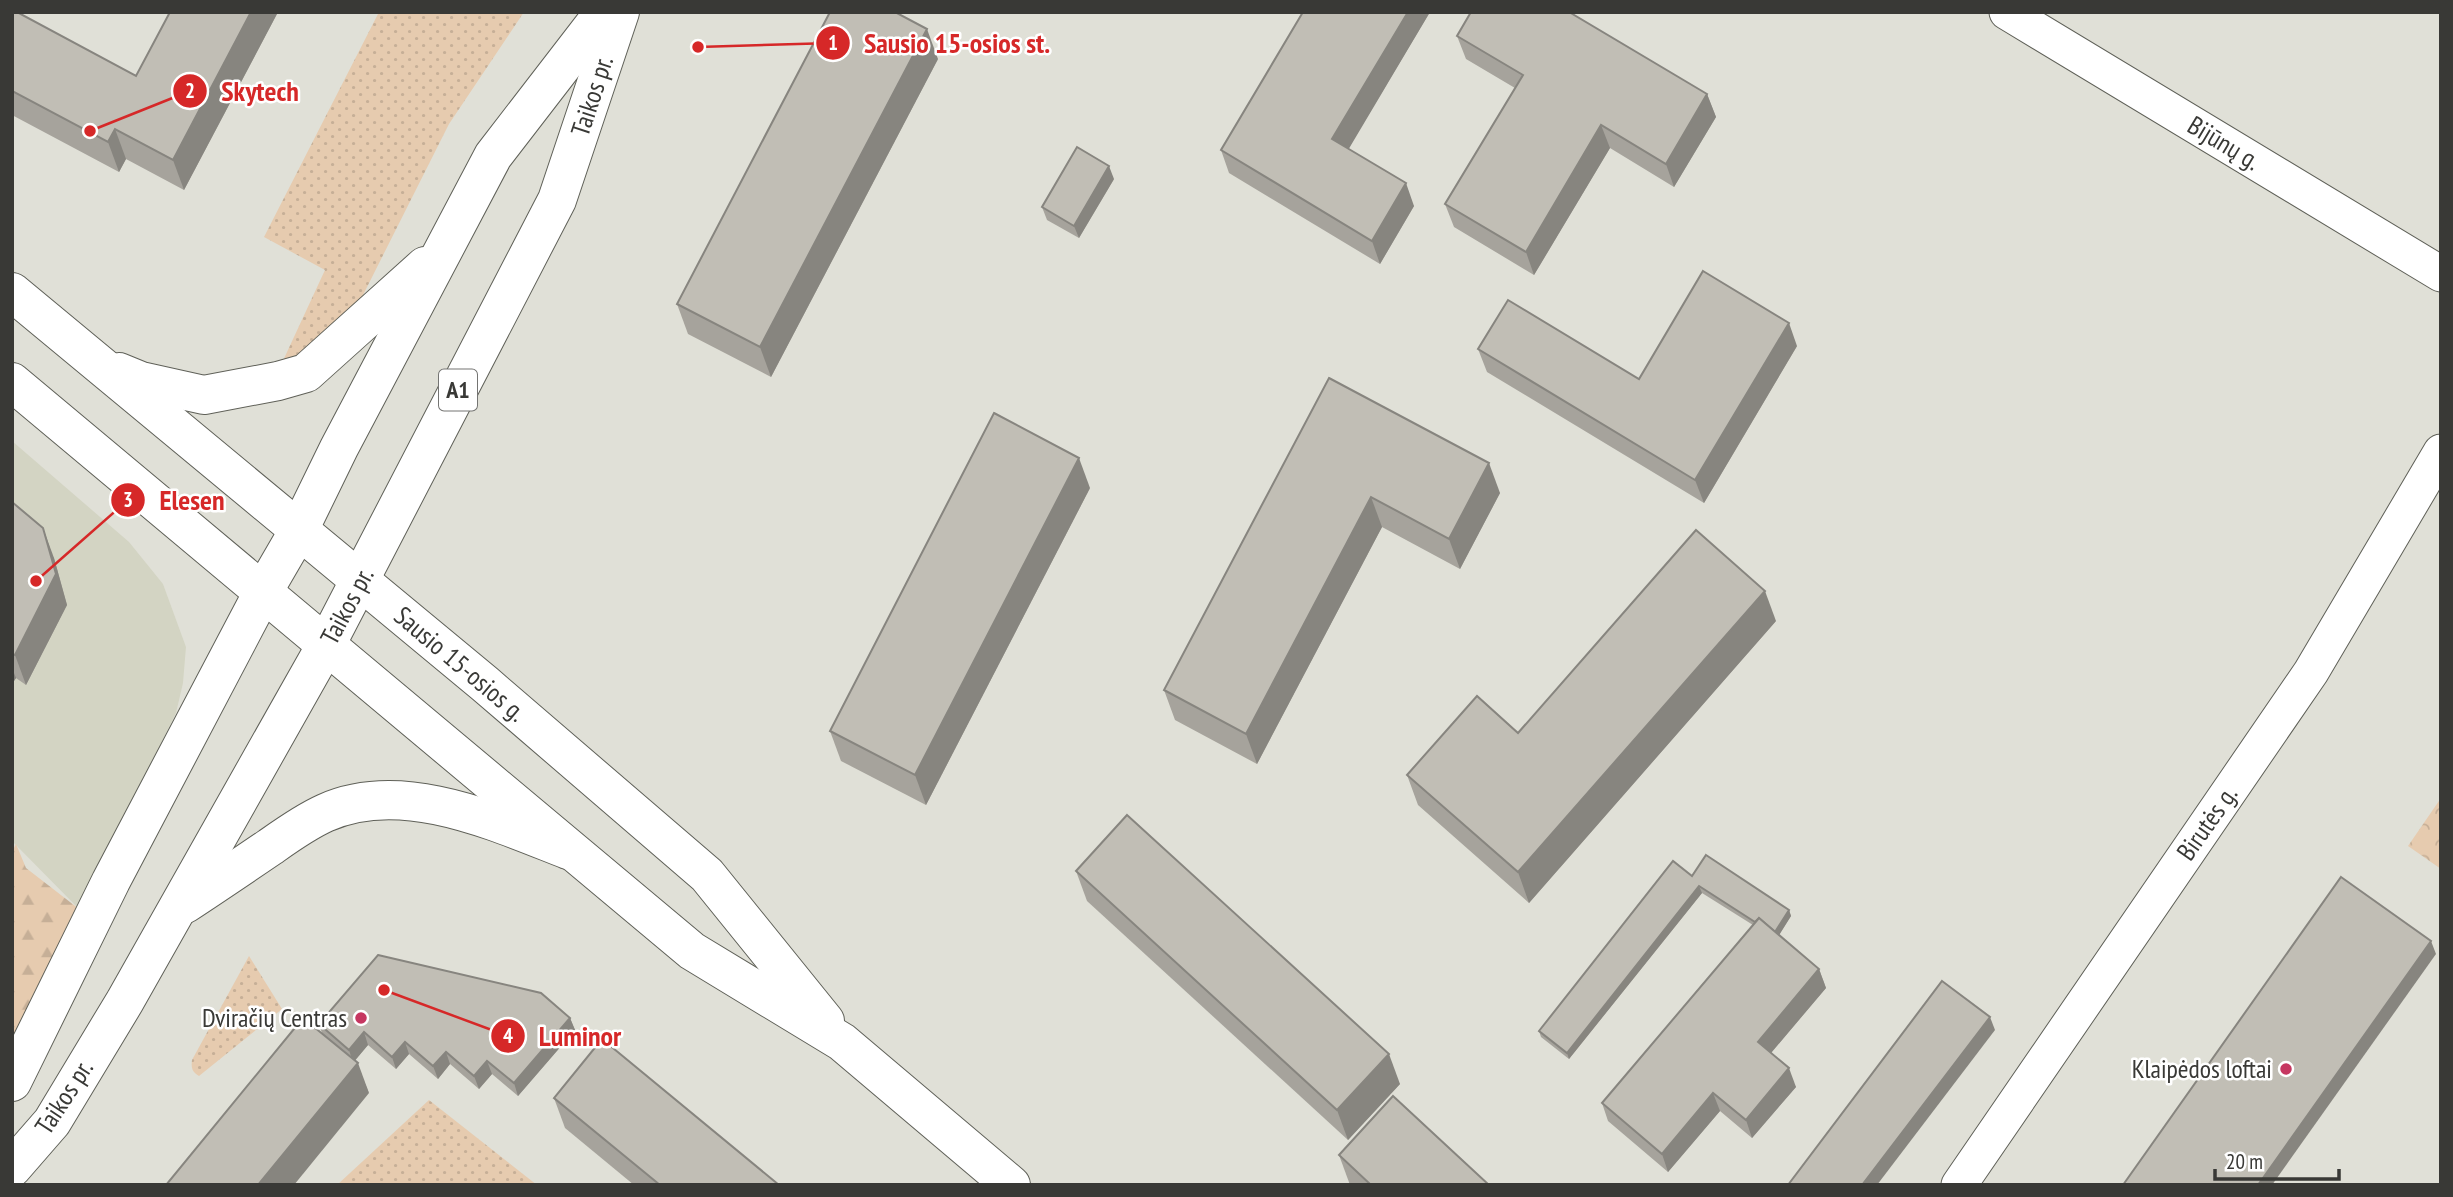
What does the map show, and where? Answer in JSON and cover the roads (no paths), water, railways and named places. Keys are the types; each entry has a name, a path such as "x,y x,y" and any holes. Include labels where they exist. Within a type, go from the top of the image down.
{"main road":[{"name":"Taikos pr.","path":"12,1082 111,881 263,592 299,530 493,156 604,12"},
{"name":"Taikos pr.","path":"12,1168 52,1122 178,909 360,581 557,200 620,12"},
{"path":"99,364 141,381 204,395 306,373 445,248"},
{"name":"Sausio 15-osios g.","path":"12,292 485,684 706,875 842,1042"},
{"name":"Sausio 15-osios g.","path":"12,382 692,951 842,1042 1011,1185"},
{"path":"178,909 326,812 370,801 419,802 483,817 577,854"}],"street":[{"name":"Bijūnų g.","path":"2007,12 2441,274"},
{"name":"Birutės g.","path":"1959,1185 2311,672 2441,452"}],"place":[{"name":"Sausio 15-osios st.","path":"698,47"},
{"name":"Skytech","path":"90,131"},
{"name":"Elesen","path":"36,581"},
{"name":"Luminor","path":"384,990"},
{"name":"Dviračių Centras","path":"361,1018"},
{"name":"Klaipėdos loftai","path":"2286,1069"}]}
